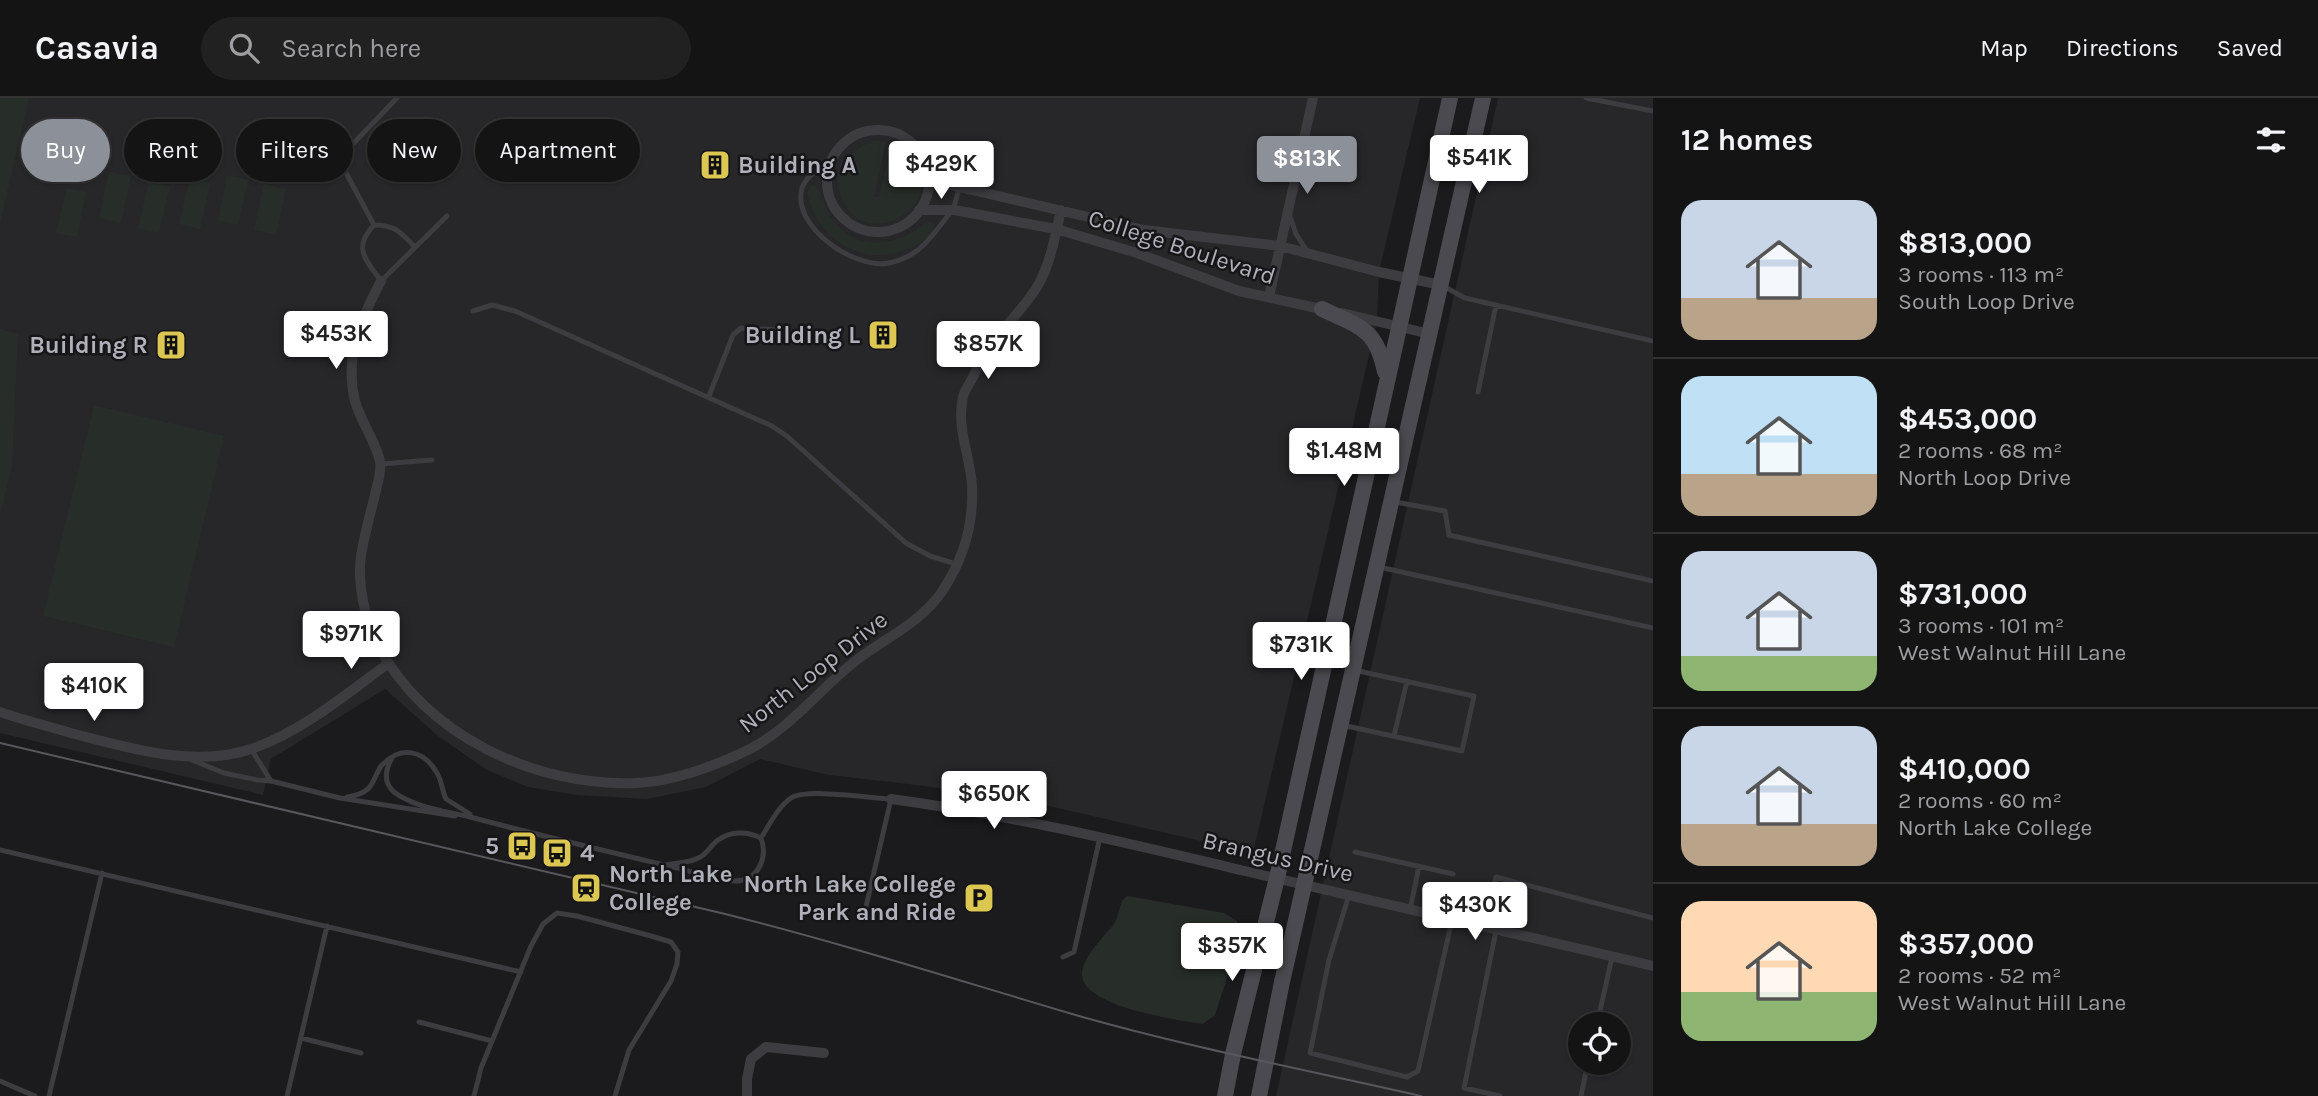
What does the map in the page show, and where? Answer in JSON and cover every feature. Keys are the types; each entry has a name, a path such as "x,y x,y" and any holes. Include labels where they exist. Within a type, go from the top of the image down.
{"main road":[{"path":"1225,1096 1277,878 1450,98"},
{"path":"1259,1096 1282,982 1483,98"},
{"path":"1322,309 1371,335 1381,352 1387,380"}],"street":[{"path":"1269,297 1312,98"},
{"path":"872,131 889,131 904,138 917,149 925,163 929,180 927,196 919,210 907,222 892,230 872,232 844,219 833,206 827,190 827,173 832,157 842,144 856,135 872,131"},
{"name":"College Boulevard","path":"929,180 1144,230 1280,246 1441,285"},
{"name":"College Boulevard","path":"919,210 954,210 1056,229 1137,253 1239,291 1430,334"},
{"name":"North Loop Drive","path":"381,464 360,561 365,615 376,642 398,677 434,715 467,738 500,756 557,776 637,783 674,778 719,763 752,748 779,730 858,659 924,614 941,594 959,565 969,534 972,485 962,437 963,396 986,352 1035,290 1048,264 1061,210"},
{"path":"381,281 360,322 351,362 355,400 381,464"},
{"path":"0,712 144,751 183,757 223,755 251,749 277,739 313,718 389,663"},
{"name":"Brangus Drive","path":"891,799 952,807 1101,837 1653,966"},
{"path":"747,1096 751,1059 766,1047 824,1053"}],"lane":[{"path":"374,225 345,171 346,151 397,98"},
{"path":"1586,98 1653,111"},
{"path":"832,157 802,188 803,208 818,235 844,254 869,262 888,263 912,255 930,242 954,210 959,188"},
{"path":"1287,210 1296,234 1309,254"},
{"path":"415,247 399,231 388,225 374,225 362,243 363,256 381,281 447,216"},
{"path":"1441,285 1465,298 1653,341"},
{"path":"473,311 492,305 515,311 750,414 788,437 906,543 930,556 959,565"},
{"path":"1478,391 1496,305"},
{"path":"709,396 733,335 741,328 779,330"},
{"path":"381,464 432,460"},
{"path":"1392,502 1446,511 1449,535 1653,581"},
{"path":"1378,566 1653,628"},
{"path":"1342,725 1462,751 1474,696 1354,670"},
{"path":"1394,736 1407,681"},
{"path":"251,749 271,781"},
{"path":"341,798 360,794 368,789 381,766 401,752 412,751 430,761 450,803 483,820"},
{"path":"183,757 224,772 341,798 483,820"},
{"path":"392,758 386,768 386,779 391,789 412,802 713,878 738,881 752,876 762,862 764,848 761,838 751,833 728,835 718,840 701,857 682,863 664,864"},
{"path":"761,838 778,809 793,796 814,794 891,799 865,911"},
{"path":"1063,957 1074,952 1101,837"},
{"path":"0,850 521,972"},
{"path":"1355,852 1452,874"},
{"path":"1410,910 1419,866"},
{"path":"49,1096 102,873"},
{"path":"1500,1096 1464,1088 1491,930 1496,877 1653,918"},
{"path":"1349,895 1329,960 1310,1053 1407,1077 1418,1071 1452,920"},
{"path":"474,1096 481,1068 521,972 543,924 557,913 671,942 678,952 671,981 629,1050 615,1096"},
{"path":"287,1096 327,926"},
{"path":"1600,1012 1612,957"},
{"path":"419,1022 492,1041"},
{"path":"301,1038 361,1053"},
{"path":"1581,1096 1585,1075"},
{"path":"0,1081 35,1096"}],"shaded area":[{"name":"North Lake College","path":"0,98 1420,98 1379,272 1377,321 1253,853 1049,806 925,786 829,775 760,759 706,787 647,799 577,795 528,787 487,770 438,736 385,689 271,759 263,795 0,733"},
{"path":"0,98 29,98 24,119 21,119 21,132 0,223"},
{"path":"1498,98 1653,98 1653,1096 1276,1096"},
{"path":"877,140 886,142 874,197 879,197 892,143 901,147 913,159 921,176 920,193 913,207 900,217 885,223 869,223 855,216 843,201 839,180 840,171 851,155"},
{"path":"110,172 124,175 124,182 130,182 121,223 99,218 107,182 110,182"},
{"path":"227,175 236,177 236,182 248,182 238,225 218,220"},
{"path":"149,182 170,187 159,233 138,228"},
{"path":"189,182 211,183 200,229 179,224"},
{"path":"264,184 286,189 276,235 254,230"},
{"path":"810,186 816,186 830,216 840,228 864,241 877,243 904,237 928,221 935,224 935,230 917,244 898,253 879,255 859,252 842,244 826,231 814,214 807,192"},
{"path":"66,188 86,192 77,237 56,233"},
{"path":"0,329 18,334 12,467 0,516"},
{"path":"94,405 224,436 174,647 43,616"},
{"path":"1127,896 1224,913 1237,921 1239,941 1215,1015 1203,1024 1114,1004 1086,986 1082,975 1084,963 1114,924"}],"tram line":[{"path":"0,743 721,913 1121,1028 1421,1096"}],"place":[{"name":"Building A","path":"715,165"},
{"name":"Building L","path":"883,335"},
{"name":"Building R","path":"171,345"},
{"name":"5","path":"522,846"},
{"name":"4","path":"557,853"},
{"name":"North Lake College","path":"586,888"},
{"name":"North Lake College Park and Ride","path":"979,898"}]}
